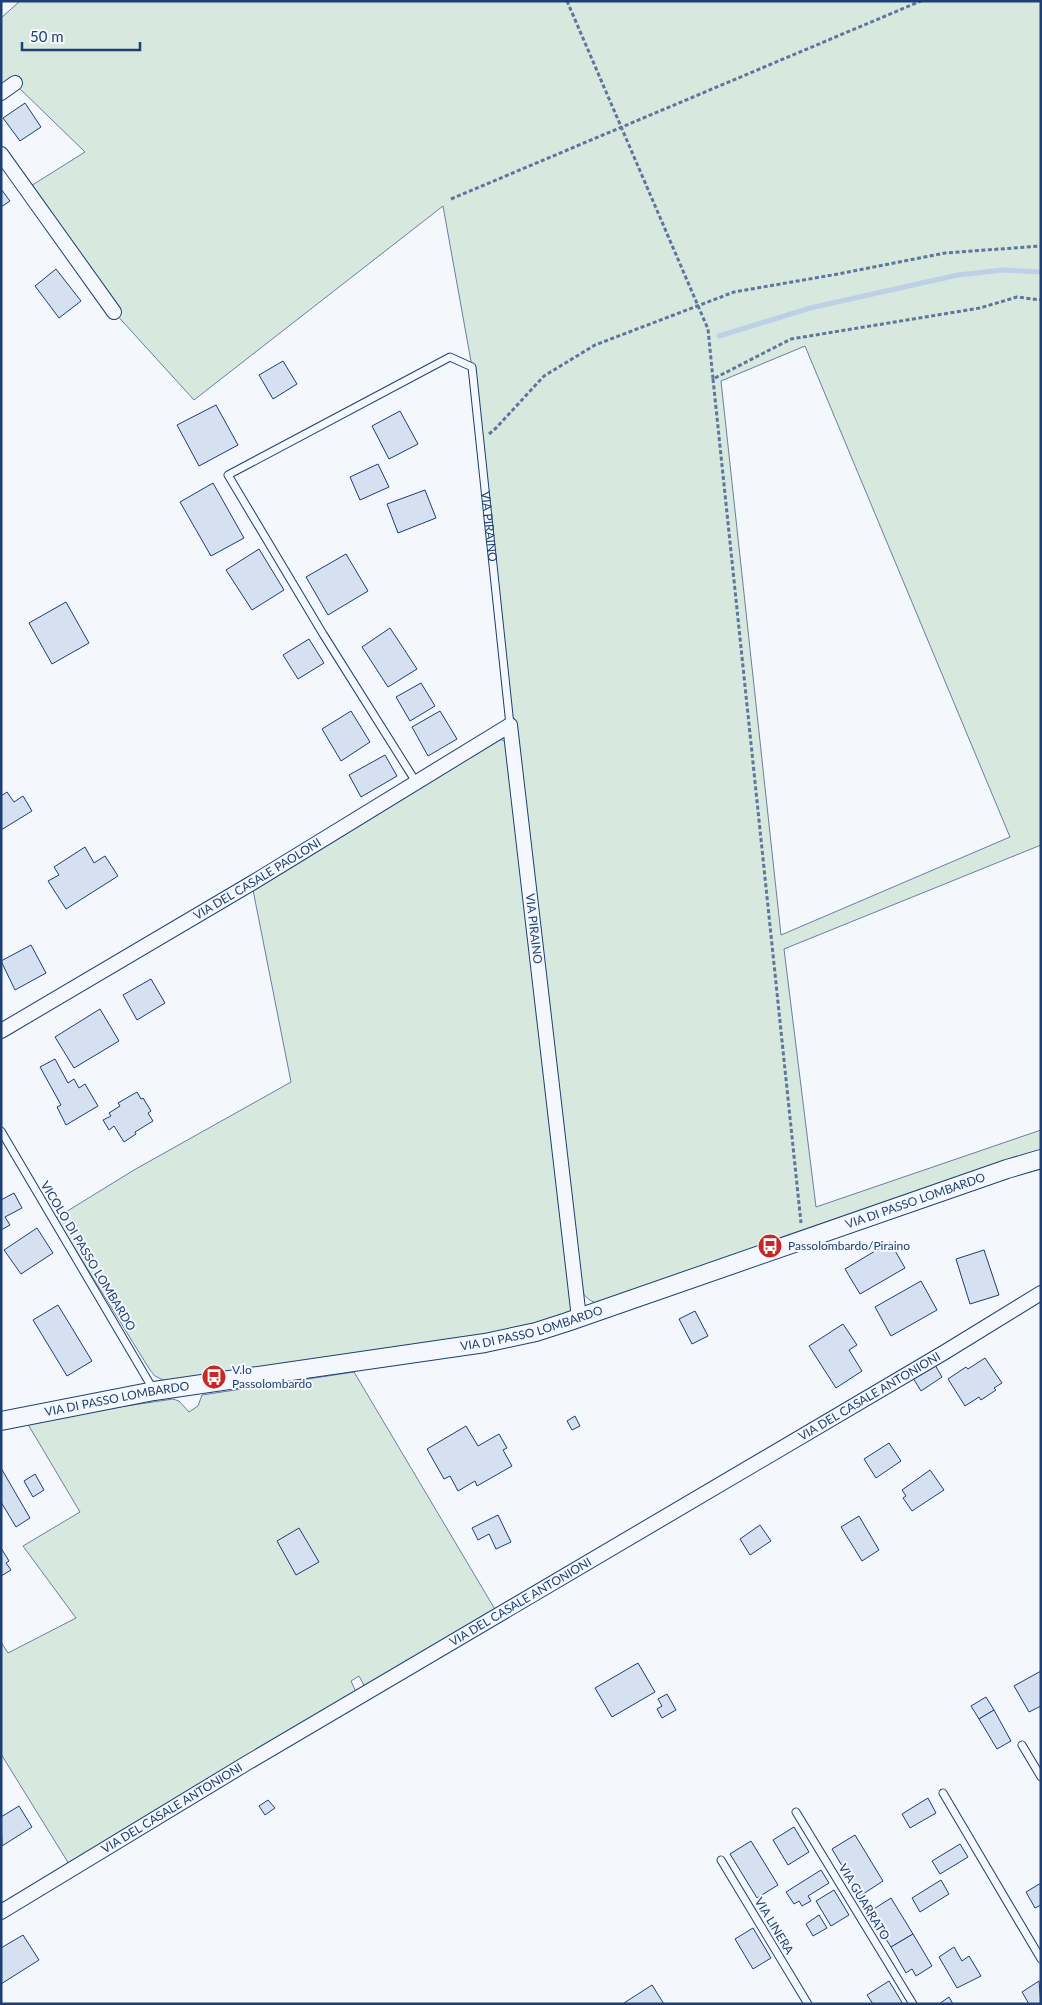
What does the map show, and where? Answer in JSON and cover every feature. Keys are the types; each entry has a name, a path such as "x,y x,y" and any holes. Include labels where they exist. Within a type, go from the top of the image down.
{"street":[{"path":"1,93 15,83"},
{"path":"1,154 114,312"},
{"name":"VIA DEL CASALE PAOLONI","path":"1,1031 252,883 510,725"},
{"name":"VIA PIRAINO","path":"510,725 579,1318"},
{"name":"VIA DI PASSO LOMBARDO","path":"1,1421 154,1391 485,1342 536,1332 1007,1169 1041,1159"},
{"name":"VIA DEL CASALE ANTONIONI","path":"1,1912 255,1758 1041,1294"}],"lane":[{"name":"VIA PIRAINO","path":"416,782 228,475 450,357 472,367 510,725"},
{"name":"VICOLO DI PASSO LOMBARDO","path":"1,1131 154,1391"},
{"path":"1022,1745 1041,1777"},
{"path":"943,1793 1041,1959"},
{"name":"VIA GUARRATO","path":"796,1812 913,2004"},
{"name":"VIA LINERA","path":"721,1860 808,2004"}],"path":[{"path":"567,1 708,329 803,1241"},
{"path":"451,199 921,1"},
{"path":"480,439 496,428 544,376 595,345 734,292 945,253 1041,246"},
{"path":"713,379 791,339 980,308 1017,297 1041,300"}],"shaded area":[{"path":"20,1 1041,1 1041,845 784,949 816,1207 1041,1130 1041,1153 599,1304 590,1300 585,1295 578,1280 472,367 443,206 194,400 114,312 26,189 85,152 15,84 1,88 1,18","holes":["805,346 1010,837 781,935 721,381"]},
{"path":"500,739 506,742 573,1312 500,1334 169,1383 155,1376 56,1218 134,1170 291,1082 253,890"},
{"path":"354,1372 496,1611 365,1687 359,1676 351,1681 356,1692 69,1864 1,1754 1,1642 8,1653 76,1618 23,1546 80,1512 26,1421 173,1399 179,1401 189,1412 198,1406 202,1395"}],"building":[{"path":"25,103 41,127 20,141 3,118"},
{"path":"1,189 10,201 1,207"},
{"path":"56,269 81,301 59,318 35,286"},
{"path":"283,361 297,384 273,399 259,375"},
{"path":"216,405 238,445 199,466 177,425"},
{"path":"400,411 418,444 389,459 372,426"},
{"path":"378,464 389,487 360,500 350,477"},
{"path":"213,483 244,538 211,556 180,502"},
{"path":"425,490 436,518 398,533 387,504"},
{"path":"259,549 284,590 252,610 226,570"},
{"path":"346,554 368,591 328,615 306,577"},
{"path":"66,602 89,643 52,664 29,623"},
{"path":"390,628 417,669 388,687 362,647"},
{"path":"309,639 324,663 298,679 283,655"},
{"path":"421,683 435,706 410,721 396,697"},
{"path":"351,711 370,742 341,761 322,729"},
{"path":"440,711 457,739 428,756 412,727"},
{"path":"385,755 397,776 361,797 349,775"},
{"path":"7,792 14,802 23,796 32,811 1,830 1,796"},
{"path":"85,847 94,863 105,856 118,876 66,909 48,881 59,875 54,867"},
{"path":"31,945 46,973 15,990 1,961"},
{"path":"151,979 165,1003 137,1020 123,995"},
{"path":"100,1009 119,1041 74,1068 55,1037"},
{"path":"55,1059 68,1083 74,1079 79,1088 85,1084 98,1106 66,1125 57,1107 61,1105 40,1067"},
{"path":"137,1092 151,1111 148,1113 153,1121 135,1132 136,1134 124,1142 114,1126 109,1130 103,1120 111,1116 109,1113 120,1106 118,1103"},
{"path":"14,1193 22,1208 5,1217 10,1225 1,1230 1,1200"},
{"path":"37,1228 53,1253 21,1274 4,1250"},
{"path":"890,1242 905,1268 860,1294 845,1269"},
{"path":"984,1250 999,1295 970,1304 956,1259"},
{"path":"921,1281 937,1310 891,1336 875,1307"},
{"path":"58,1305 92,1361 67,1376 33,1320"},
{"path":"695,1311 708,1336 692,1344 679,1319"},
{"path":"843,1324 857,1345 849,1350 862,1371 836,1388 809,1346"},
{"path":"985,1358 1002,1383 994,1388 996,1390 981,1400 979,1397 965,1406 948,1379 966,1367 968,1369"},
{"path":"935,1365 942,1377 921,1391 913,1378"},
{"path":"575,1416 580,1426 572,1430 567,1421"},
{"path":"466,1426 478,1446 499,1434 507,1448 503,1450 512,1466 477,1486 475,1481 458,1491 450,1476 444,1479 427,1449"},
{"path":"889,1443 901,1461 876,1478 864,1459"},
{"path":"1,1468 30,1518 16,1527 1,1502"},
{"path":"930,1470 944,1490 912,1511 903,1498 906,1496 902,1490"},
{"path":"35,1474 44,1490 33,1497 24,1481"},
{"path":"498,1515 511,1542 496,1549 489,1534 478,1540 472,1528"},
{"path":"859,1516 879,1550 862,1561 841,1527"},
{"path":"760,1525 771,1541 750,1555 740,1539"},
{"path":"299,1528 319,1562 296,1575 277,1541"},
{"path":"1,1548 9,1561 6,1563 11,1570 1,1576"},
{"path":"638,1663 655,1692 612,1717 595,1688"},
{"path":"1041,1671 1041,1706 1029,1712 1014,1686"},
{"path":"667,1694 676,1710 662,1718 657,1709 662,1706 658,1699"},
{"path":"986,1697 994,1710 979,1719 971,1706"},
{"path":"994,1710 1011,1741 997,1749 979,1719"},
{"path":"928,1798 936,1813 910,1828 902,1814"},
{"path":"268,1800 275,1808 265,1815 259,1806"},
{"path":"19,1806 32,1827 2,1846 1,1817"},
{"path":"794,1827 809,1852 788,1865 773,1840"},
{"path":"855,1835 883,1881 860,1896 832,1849"},
{"path":"751,1841 778,1885 757,1898 730,1854"},
{"path":"960,1844 968,1857 940,1874 932,1861"},
{"path":"821,1870 829,1883 808,1896 811,1901 802,1906 799,1901 794,1904 786,1892"},
{"path":"941,1880 949,1894 920,1912 912,1898"},
{"path":"1041,1883 1041,1905 1035,1908 1026,1892"},
{"path":"834,1890 849,1915 831,1926 816,1901"},
{"path":"891,1898 913,1934 891,1947 869,1912"},
{"path":"819,1915 827,1928 813,1936 806,1924"},
{"path":"753,1928 771,1958 753,1969 735,1939"},
{"path":"913,1934 932,1966 916,1976 912,1969 906,1973 891,1947"},
{"path":"23,1935 39,1960 1,1984 1,1948"},
{"path":"954,1947 962,1961 969,1956 981,1976 957,1988 939,1957"},
{"path":"889,1981 903,2004 873,2004 867,1995"},
{"path":"1039,1981 1041,2004 1029,2004 1022,1992"},
{"path":"652,1985 664,2004 624,2003"},
{"path":"949,1997 953,2004 939,2004"}],"waterway":[{"path":"719,336 810,308 958,275 1003,270 1041,272"}],"place":[{"name":"Passolombardo/Piraino","path":"770,1246"},
{"name":"V.lo Passolombardo","path":"214,1377"}]}
